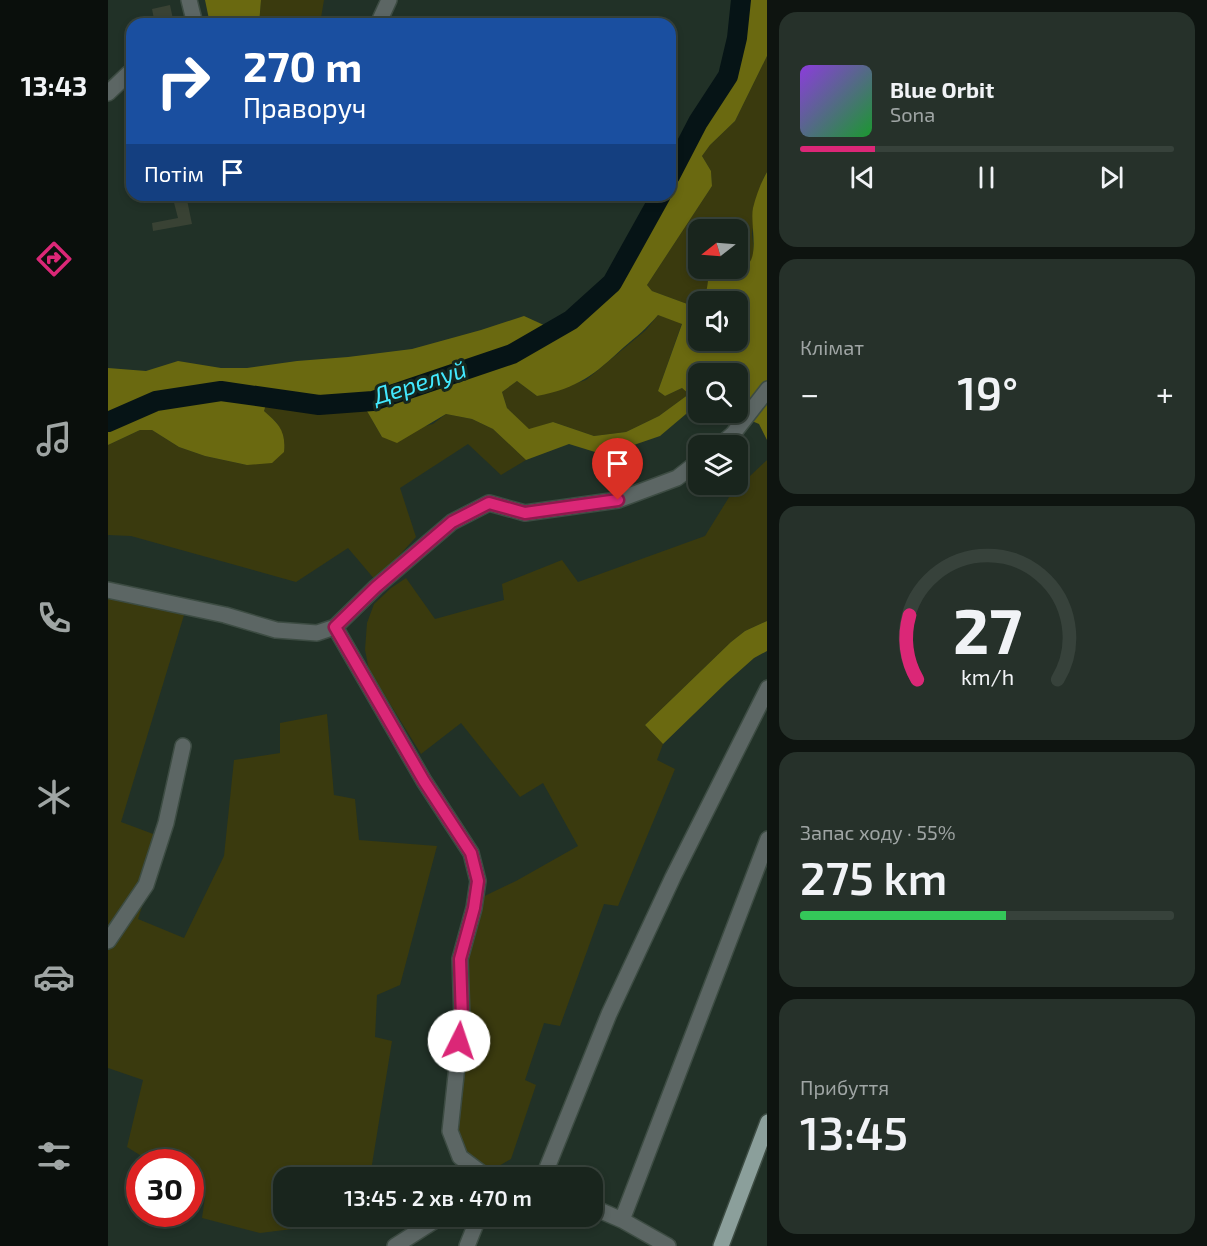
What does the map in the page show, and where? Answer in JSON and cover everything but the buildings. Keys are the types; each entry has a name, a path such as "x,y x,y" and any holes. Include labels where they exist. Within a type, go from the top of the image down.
{"main road":[{"path":"721,1246 767,1125"}],"street":[{"path":"189,0 194,18"},
{"path":"381,18 389,0"},
{"path":"108,93 126,76"},
{"path":"733,435 767,389"},
{"path":"108,590 225,615 276,630 317,633 335,627 376,587 452,522 489,503 525,513 618,500 677,478 688,470"},
{"path":"335,627 424,781 471,853 478,881 474,908 460,959 462,1019 450,1131 460,1157 473,1167"},
{"path":"547,1167 614,1003 673,876 767,690"},
{"path":"108,941 146,885 166,823 183,746"},
{"path":"622,1220 767,842"},
{"path":"603,1212 668,1246"},
{"path":"394,1246 424,1227"},
{"path":"467,1246 475,1227"},
{"path":"632,1246 639,1231"}],"shaded area":[{"path":"205,0 261,0 260,18 209,18"},
{"path":"261,0 324,0 321,18 260,18"},
{"path":"745,0 767,0 767,56 735,121 702,156 711,171 712,186 690,219 688,219 688,223 647,285 652,291 688,304 688,351 748,351 748,291 706,291 708,279 748,279 748,264 754,246 753,208 767,172 767,382 764,387 767,397 767,440 759,424 748,419 748,363 688,363 688,393 682,388 665,396 658,391 682,324 658,315 604,365 575,384 537,396 517,381 502,392 507,408 529,429 553,422 594,436 626,432 659,416 688,395 688,412 660,436 628,447 595,452 569,444 526,460 493,429 472,419 446,414 397,443 382,437 360,399 269,395 264,411 280,428 284,439 284,452 272,463 247,465 205,456 179,447 152,430 140,430 108,445 108,368 146,371 178,361 221,368 247,368 412,349 524,316 546,326 561,328 612,291 664,201 676,201 676,179 708,119 728,88 737,61"},
{"path":"767,56 767,172 763,179 752,233 754,254 748,264 748,219 690,219 712,186 711,171 702,156 735,121"},
{"path":"688,223 688,279 708,279 706,291 688,291 688,304 652,291 647,285"},
{"path":"658,315 682,323 658,391 665,396 682,388 688,395 659,416 626,432 594,436 553,422 529,430 507,408 502,392 517,381 537,396 586,380 646,330"},
{"path":"269,395 360,399 382,437 433,424 446,414 472,419 493,429 526,460 501,475 468,444 400,488 416,537 376,581 348,548 296,582 131,536 108,535 108,445 140,430 152,430 179,447 205,456 247,465 277,423 264,411"},
{"path":"767,460 767,621 745,631 731,642 645,725 663,744 657,760 675,769 618,906 604,904 560,1026 544,1023 525,1080 536,1085 511,1159 497,1167 461,1167 453,1078 456,955 470,903 516,881 578,846 543,783 520,797 461,723 421,754 369,670 365,650 367,623 374,604 406,578 435,619 504,600 502,584 562,560 578,582 705,536 730,495 748,495 748,478"},
{"path":"108,586 188,602 121,822 164,838 138,919 184,938 224,856 234,760 280,753 280,723 327,714 334,795 355,799 359,840 437,846 400,985 377,995 375,1037 392,1041 372,1167 273,1167 273,1227 309,1227 260,1233 204,1219 204,1149 130,1149 127,1147 143,1080 108,1068"},
{"path":"767,621 767,651 754,658 727,682 663,744 645,725 731,642 745,631"}],"waterway":[{"name":"Дерелуй","path":"676,164 698,122 728,76 737,38 741,0"},
{"name":"Дерелуй","path":"108,422 156,401 221,391 319,405 373,401 512,354 571,320 612,283 658,201"}],"route":[{"path":"459,1041 462,1019 460,959 474,908 478,881 471,853 424,781 335,627 376,587 452,522 489,503 525,513 618,500"}]}
